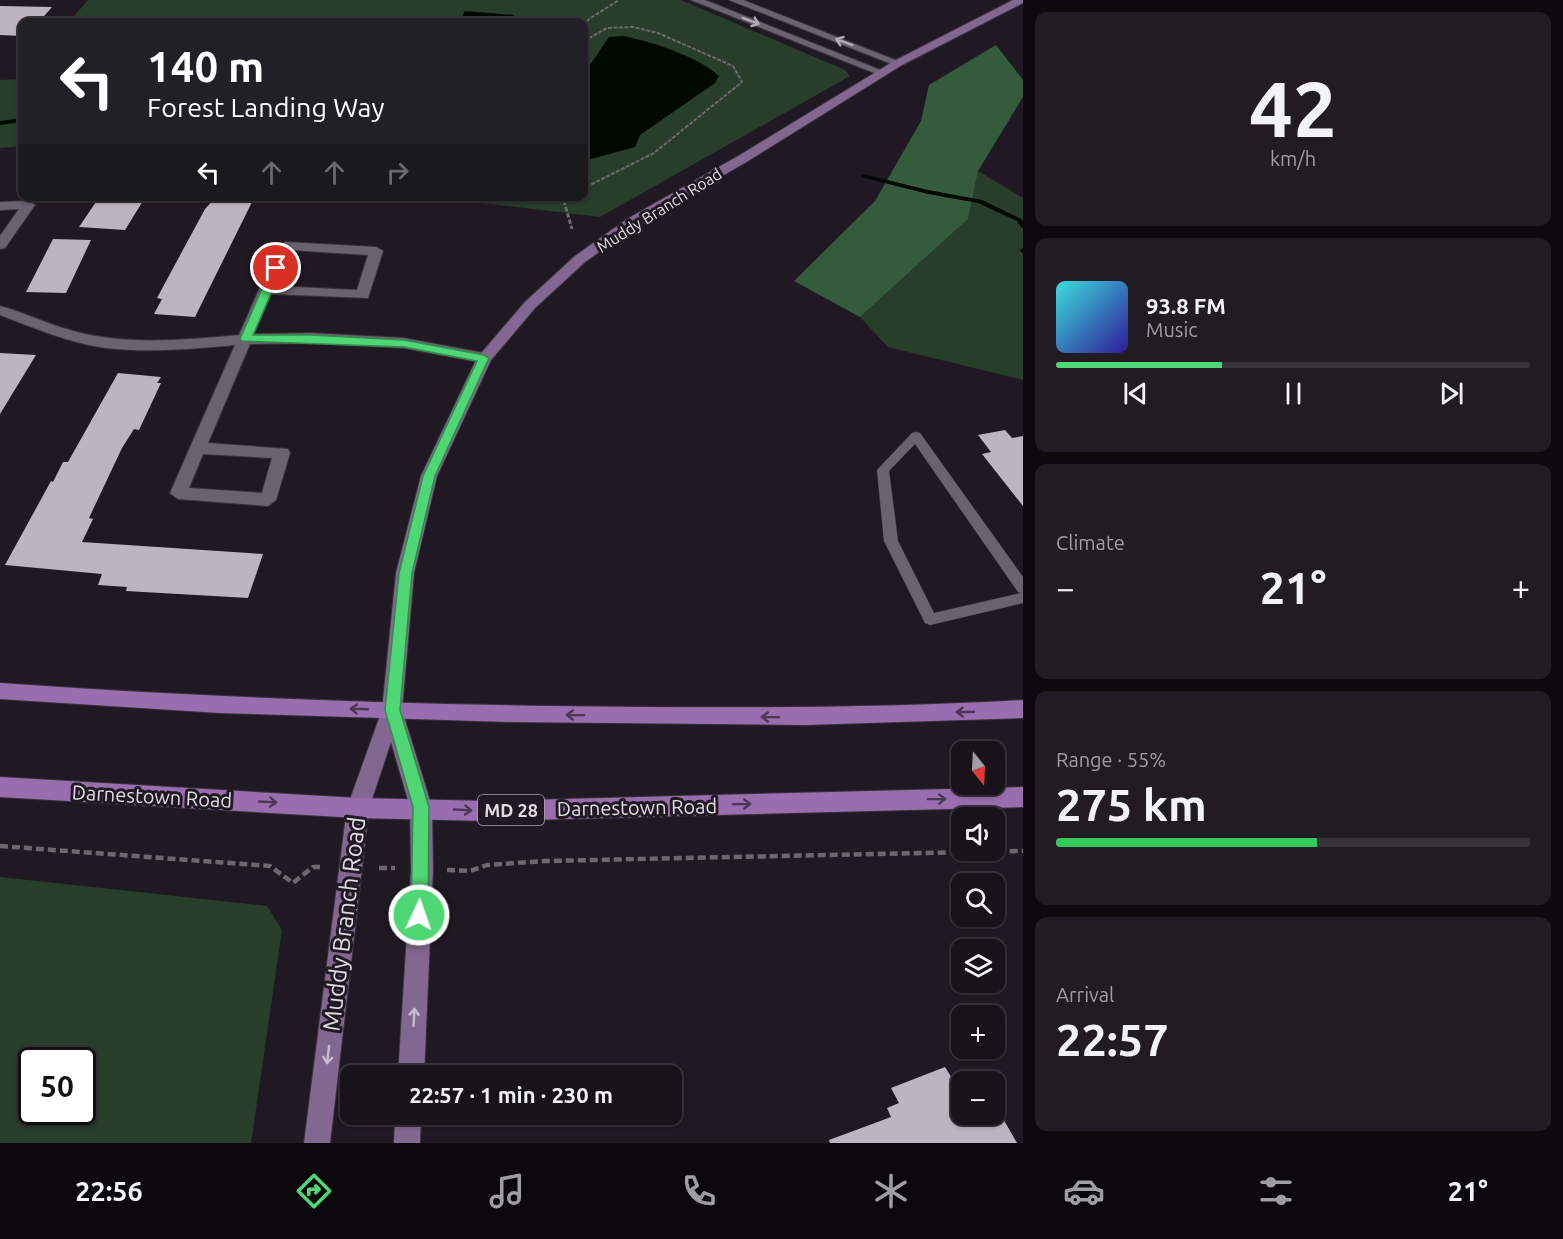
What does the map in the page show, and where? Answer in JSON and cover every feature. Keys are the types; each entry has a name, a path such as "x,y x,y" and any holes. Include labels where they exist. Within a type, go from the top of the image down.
{"main road":[{"name":"Muddy Branch Road","path":"317,1143 358,808 392,710 405,573 429,476 484,358 530,305 580,259 632,222 744,158 898,63 1021,0"},
{"path":"0,692 140,702 392,710 787,717 1023,709"},
{"name":"Muddy Branch Road","path":"392,710 421,807 422,870 412,1065"},
{"name":"Darnestown Road","path":"0,786 358,808 421,807 488,811 1023,797"},
{"path":"407,1143 408,1125"}],"street":[{"path":"696,0 883,73"},
{"path":"734,0 898,63"},
{"path":"0,206 29,205 0,245"},
{"path":"199,448 282,453 268,500 178,493 268,290 285,246 376,251 363,295 268,290"},
{"path":"0,310 65,334 106,343 181,345 246,339 311,338 404,343 484,358"}],"lane":[{"path":"1023,588 916,435 883,470 891,541 930,619 1023,598"}],"path":[{"path":"588,21 619,0"},
{"path":"588,39 607,28 633,27 658,33 733,66 742,82 654,153 588,186"},
{"path":"566,201 572,229"},
{"path":"0,846 270,866 293,883 314,867"},
{"path":"470,871 487,865 544,861 1023,851"}],"green space":[{"path":"88,0 681,0 845,70 850,76 600,217 465,201 588,201 588,18 72,18"},
{"path":"996,45 1023,80 1023,97 978,171 968,219 860,317 794,281 875,201 921,121 929,85"},
{"path":"18,79 18,146 0,148 0,80"},
{"path":"978,171 1023,198 1023,380 888,347 860,317 968,219"},
{"path":"0,877 267,906 282,930 251,1143 0,1143"}],"shaded area":[{"path":"465,11 514,15 513,18 461,18"},
{"path":"623,36 674,51 699,62 719,76 715,83 640,135 635,147 588,160 588,68 609,37"}],"building":[{"path":"0,6 52,7 42,18 18,18 18,36 0,35"},
{"path":"97,201 143,201 125,230 79,227"},
{"path":"212,201 253,201 195,317 154,314 162,299 157,298 205,209"},
{"path":"53,239 91,240 66,293 26,292"},
{"path":"0,353 36,355 0,414"},
{"path":"118,373 161,377 157,383 161,383 139,430 134,429 122,448 89,518 93,519 82,542 263,554 248,598 126,591 127,587 98,585 102,574 5,565 51,481 53,482 63,462 68,462"},
{"path":"1005,430 1012,438 1023,436 1023,506 982,454 991,452 978,435"},
{"path":"945,1067 951,1077 951,1125 1005,1125 1005,1122 1017,1143 830,1143 829,1140 891,1117 887,1108 899,1103 891,1088"}],"waterway":[{"path":"0,123 18,121"},
{"path":"863,176 928,192 980,201 1019,220 1023,226"}],"route":[{"path":"276,268 246,339 311,338 404,343 484,358 429,476 405,573 392,710 421,807 422,870 419,915"}]}
